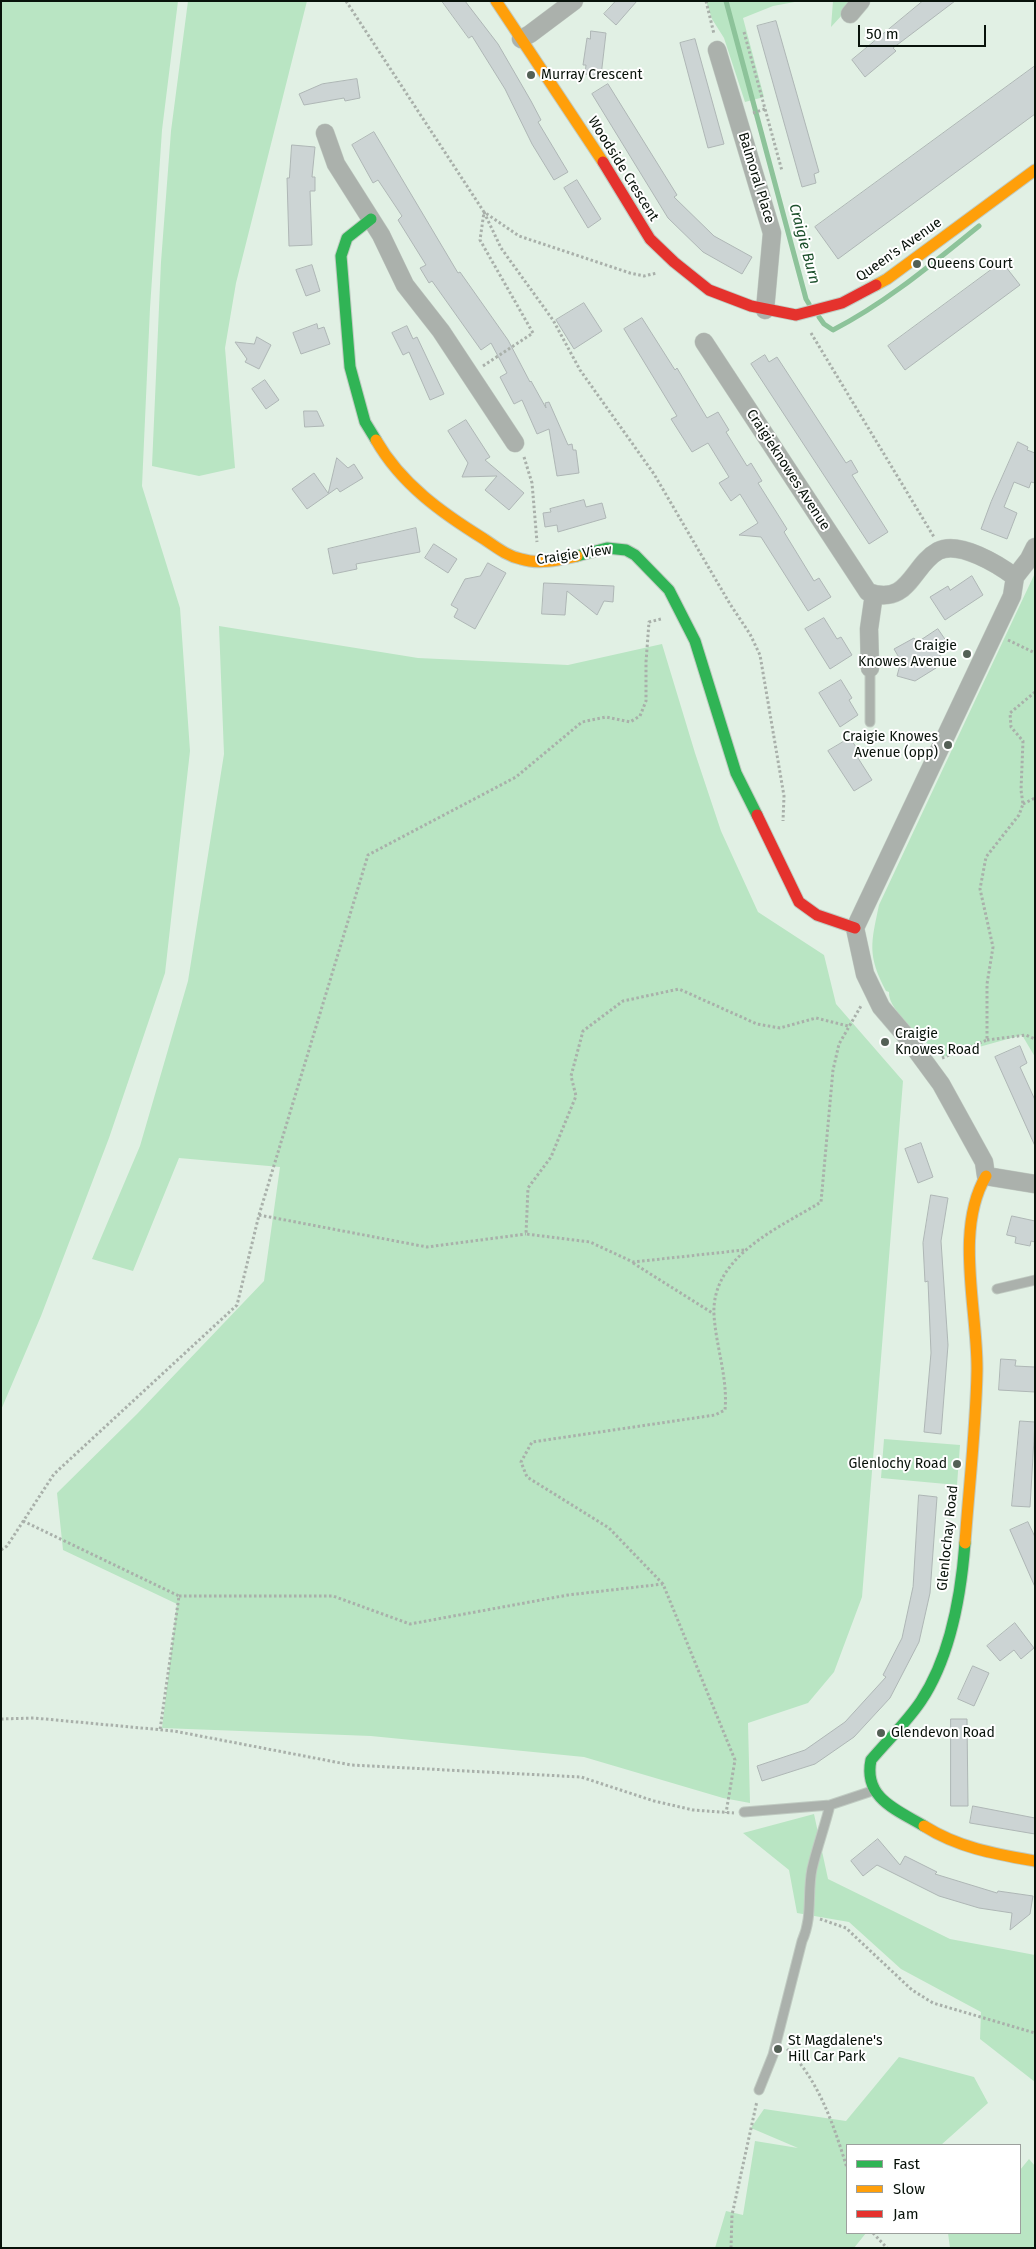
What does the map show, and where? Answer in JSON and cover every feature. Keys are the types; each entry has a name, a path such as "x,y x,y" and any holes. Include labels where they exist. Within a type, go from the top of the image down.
{"street":[{"name":"Woodside Crescent","path":"496,1 606,167 650,239 678,266 709,290 765,310"},
{"path":"520,39 530,34 574,1"},
{"name":"Balmoral Place","path":"717,50 772,233 765,310"},
{"path":"324,133 336,164 381,235 405,285 441,331 515,443"},
{"name":"Queen's Avenue","path":"765,310 805,313 829,307 865,292 887,279 1035,170"},
{"name":"Craigie View","path":"370,219 347,238 341,256 350,367 366,422 378,444 392,464 421,495 456,522 509,555 522,560 539,562 563,559 607,548 626,550 635,555 669,590 696,641 736,773 800,902 817,915 855,928"},
{"name":"Craigieknowes Avenue","path":"704,342 862,585 868,592 874,594"},
{"path":"1035,547 1029,559 1015,577 1012,596 855,928 863,966 881,1007 905,1035 941,1084 984,1162 986,1176 1035,1184"},
{"path":"870,668 869,629 874,594 890,594 902,589 913,580 928,558 940,550 961,549 1003,568 1015,577"},
{"name":"Glenlochay Road","path":"874,1791 869,1781 868,1766 871,1760 913,1712 928,1690 941,1662 950,1633 963,1565 977,1371 969,1238 977,1191 986,1176"},
{"path":"874,1791 891,1808 952,1842 1035,1861"}],"lane":[{"path":"870,668 870,722"},
{"path":"996,1290 1035,1280"},
{"path":"744,1812 830,1805 874,1791"},
{"path":"759,2090 773,2055 810,1915 812,1870 830,1805"}],"path":[{"path":"346,1 369,33 484,212 501,248 553,320 580,370 654,474 730,604 750,634 760,655 784,796 784,823"},
{"path":"706,1 714,28 717,50"},
{"path":"744,32 782,172"},
{"path":"484,212 519,236 630,273 644,276 678,266"},
{"path":"470,375 533,333 480,240 484,212"},
{"path":"805,313 931,530"},
{"path":"515,443 523,452 532,483 539,562"},
{"path":"1,1550 7,1546 54,1474 237,1305 259,1215 368,855 516,777 582,722 606,717 630,722 640,716 646,702 649,622 681,613"},
{"path":"994,633 1035,653"},
{"path":"987,1040 986,984 993,947 980,889 986,856 1019,815 1023,804 1021,790 1023,741 1011,727 1010,713 1035,692"},
{"path":"1023,804 1035,798"},
{"path":"526,1234 528,1188 551,1157 576,1096 571,1076 583,1031 623,1001 679,989 757,1024 780,1028 816,1018 848,1026"},
{"path":"726,1813 735,1760 663,1584 609,1528 527,1477 520,1462 532,1442 716,1415 725,1410 726,1393 714,1314 719,1282 744,1250 821,1202 833,1070 839,1044 848,1026 872,989"},
{"path":"929,1067 944,1057 987,1040 1026,1035 1035,1039"},
{"path":"259,1215 427,1246 526,1234 590,1242 633,1262 714,1314"},
{"path":"633,1262 744,1250"},
{"path":"23,1521 179,1596 333,1596 410,1624 568,1595 663,1584"},
{"path":"160,1730 179,1596"},
{"path":"1,1719 34,1718 160,1730 351,1766 580,1777 616,1787 654,1801 693,1810 726,1813 744,1812"},
{"path":"810,1915 846,1928 912,1990 933,2003 1035,2033"},
{"path":"777,2040 802,2064 834,2126 846,2165"},
{"path":"731,2248 732,2215 759,2090"},
{"path":"874,2234 887,2248"}],"green space":[{"path":"1,1 178,1 162,130 150,308 142,486 180,608 190,751 165,973 109,1138 41,1316 1,1410"},
{"path":"188,1 307,1 236,283 225,348 235,468 199,476 152,466 161,262 171,131"},
{"path":"706,1 800,1 773,6 743,18 764,97 745,102 724,38 712,19"},
{"path":"833,1 855,1 831,27"},
{"path":"1035,573 1035,1057 1022,1035 943,1057 910,1027 890,999 889,992 886,991 880,979 873,958 874,929 879,905"},
{"path":"219,626 418,658 568,665 662,644 721,831 758,912 824,955 836,1004 903,1081 862,1597 834,1672 808,1703 748,1723 750,1803 723,1798 584,1757 371,1736 162,1728 177,1604 63,1550 57,1493 137,1414 264,1281 280,1167 179,1158 133,1271 92,1259 140,1146 188,981 224,754"},
{"path":"884,1439 960,1445 957,1485 881,1478"},
{"path":"814,1814 828,1879 950,1939 1035,1955 1035,2082 980,2039 981,2012 901,1969 849,1922 797,1913 789,1870 743,1833"},
{"path":"899,2057 974,2077 988,2103 942,2144 846,2144 846,2234 865,2234 854,2248 715,2248 726,2211 743,2215 755,2141 798,2148 751,2128 764,2109 846,2121"},
{"path":"1029,2159 1035,2166 1035,2248 950,2248 948,2234 1021,2234 1021,2169"}],"building":[{"path":"442,1 465,1 498,44 541,120 538,122 568,172 554,180 532,144 505,89 472,36 469,38"},
{"path":"616,1 637,1 616,25 604,14"},
{"path":"923,1 955,1 893,48 896,51 865,77 852,60"},
{"path":"776,21 819,172 814,174 816,183 802,187 757,26"},
{"path":"591,31 606,33 601,76 585,74 586,65 583,65 587,38 590,39"},
{"path":"695,39 724,144 708,148 680,43"},
{"path":"1035,66 1035,114 838,259 815,227"},
{"path":"357,79 360,98 345,101 344,98 304,105 299,94 322,84"},
{"path":"608,84 677,195 674,197 714,236 752,257 742,274 703,252 668,218 592,94"},
{"path":"374,132 458,273 460,272 508,340 546,408 545,403 549,402 568,445 572,444 573,450 576,450 579,473 557,476 549,429 537,434 522,400 514,404 500,377 507,373 491,343 481,350 432,281 429,283 420,268 426,265 398,220 402,216 378,180 373,183 352,145"},
{"path":"292,145 315,147 312,177 315,177 315,191 310,191 312,245 289,246 287,178 289,178"},
{"path":"577,180 601,219 588,228 564,188"},
{"path":"1002,262 1020,285 905,370 888,346"},
{"path":"312,265 320,291 306,296 296,270"},
{"path":"584,303 602,331 574,349 556,320"},
{"path":"642,318 675,370 677,368 707,418 718,412 729,430 726,432 747,466 751,463 762,481 758,483 787,529 784,532 814,581 819,578 831,597 808,611 761,537 739,535 758,523 740,494 731,501 719,483 729,477 708,443 692,452 671,419 677,416 624,329"},
{"path":"317,324 318,329 324,327 330,344 301,354 293,333"},
{"path":"407,326 413,339 417,337 444,394 430,400 409,352 403,355 392,333"},
{"path":"257,337 271,345 259,369 245,362 247,359 235,342 254,344"},
{"path":"765,355 769,362 777,357 846,463 851,460 858,472 852,475 888,532 869,544 751,364"},
{"path":"265,380 279,400 266,409 252,389"},
{"path":"304,411 317,411 324,426 305,427"},
{"path":"466,420 490,457 485,460 524,493 509,510 485,490 497,476 462,477 468,463 448,431"},
{"path":"1018,442 1028,447 1027,450 1035,453 1035,483 1031,482 1029,488 1014,482 1004,507 1017,513 1007,539 981,529"},
{"path":"337,458 348,468 354,464 363,478 340,492 337,488 307,509 292,489 314,473 328,493"},
{"path":"584,500 586,507 602,503 606,518 558,532 557,525 545,527 543,513 551,512 550,509"},
{"path":"416,528 420,552 356,564 357,569 333,574 328,549"},
{"path":"434,544 457,559 448,573 425,558"},
{"path":"488,563 506,573 475,629 454,617 458,609 451,605 465,579 480,576"},
{"path":"972,576 983,595 945,620 930,597 948,586 950,590"},
{"path":"544,583 614,586 613,602 604,601 597,615 567,591 565,615 542,614"},
{"path":"824,618 837,639 841,637 852,655 830,669 805,629"},
{"path":"938,629 951,648 932,661 936,668 915,681 897,676 901,661 894,649 914,638 917,642"},
{"path":"841,680 852,698 849,700 858,715 840,727 819,693"},
{"path":"850,738 862,756 858,758 872,780 854,791 828,751"},
{"path":"1020,1046 1027,1063 1020,1067 1035,1100 1035,1146 995,1057"},
{"path":"921,1143 933,1177 918,1183 905,1149"},
{"path":"931,1195 948,1198 941,1241 948,1345 941,1434 924,1432 931,1353 928,1281 925,1282 923,1243"},
{"path":"1012,1216 1035,1221 1035,1242 1031,1241 1030,1246 1015,1243 1016,1237 1007,1235"},
{"path":"1001,1359 1016,1360 1015,1366 1035,1367 1035,1392 999,1390"},
{"path":"1020,1421 1035,1422 1030,1507 1012,1506"},
{"path":"919,1495 937,1497 930,1593 919,1642 890,1698 854,1737 815,1764 762,1781 757,1766 805,1750 845,1722 886,1677 883,1675 902,1638 913,1587"},
{"path":"1028,1522 1035,1537 1035,1587 1010,1530"},
{"path":"1015,1623 1034,1648 1021,1659 1014,1650 1000,1661 987,1646"},
{"path":"973,1666 989,1673 974,1706 958,1699"},
{"path":"951,1719 967,1719 968,1806 951,1806"},
{"path":"973,1806 1035,1818 1035,1834 970,1823"},
{"path":"878,1839 900,1865 905,1856 937,1872 935,1874 997,1893 998,1891 1033,1896 1030,1914 1010,1930 1012,1913 979,1908 939,1896 877,1865 863,1876 851,1861"}],"waterway":[{"name":"Craigie Burn","path":"726,1 806,299 809,304"},
{"name":"Craigie Burn","path":"819,317 824,324 833,330 853,319 909,282 979,226"}],"traffic: fast":[{"path":"371,219 347,238 341,256 350,367 365,422 376,440"},
{"path":"577,556 607,548 626,550 635,555 669,590 695,641 736,773 757,815"},
{"path":"924,1826 893,1808 877,1793 872,1784 870,1773 871,1760 921,1701 940,1665 953,1625 961,1583 965,1543"}],"traffic: slow":[{"path":"496,1 603,162"},
{"path":"876,285 887,279 1035,170"},
{"path":"376,440 386,456 410,484 453,519 502,551 516,558 535,562 577,556"},
{"path":"965,1543 977,1371 969,1246 971,1221 976,1197 986,1176"},
{"path":"924,1826 937,1834 964,1845 992,1853 1035,1861"}],"traffic: jam":[{"path":"603,162 650,239 674,262 709,290 751,306 796,315 842,303 876,285"},
{"path":"757,815 799,902 817,915 855,928"}],"place":[{"name":"Murray Crescent","path":"531,75"},
{"name":"Queens Court","path":"917,264"},
{"name":"Craigie Knowes Avenue","path":"967,654"},
{"name":"Craigie Knowes Avenue (opp)","path":"948,745"},
{"name":"Craigie Knowes Road","path":"885,1042"},
{"name":"Glenlochy Road","path":"957,1464"},
{"name":"Glendevon Road","path":"881,1733"},
{"name":"St Magdalene's Hill Car Park","path":"778,2049"}]}
